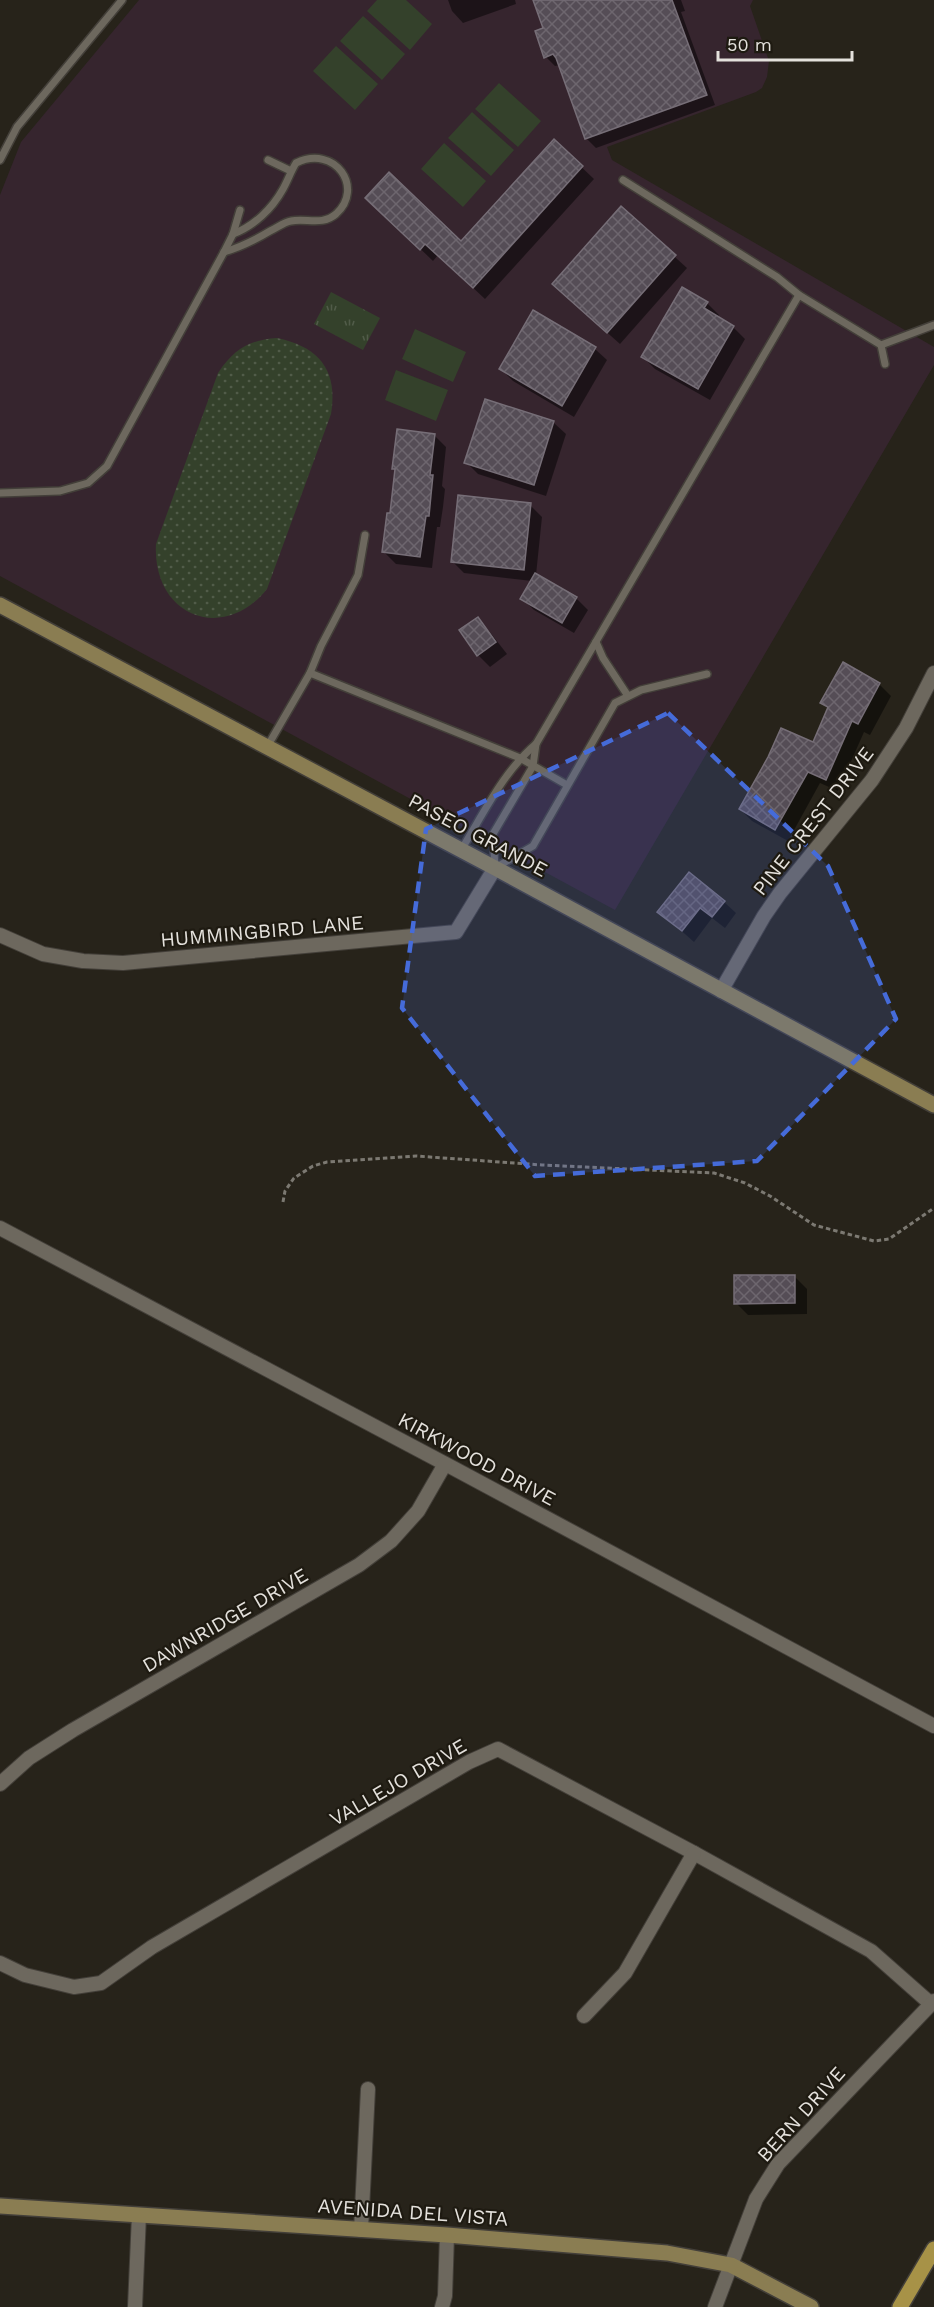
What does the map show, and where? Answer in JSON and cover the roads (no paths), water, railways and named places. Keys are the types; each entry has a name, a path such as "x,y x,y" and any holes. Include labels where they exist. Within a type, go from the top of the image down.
{"main road":[{"name":"PASEO GRANDE","path":"0,605 934,1105"},
{"name":"AVENIDA DEL VISTA","path":"0,2206 447,2235 667,2253 731,2265 811,2307"},
{"path":"900,2307 934,2248"}],"street":[{"name":"PINE CREST DRIVE","path":"721,991 764,916 780,893 872,780 906,728 934,673"},
{"name":"HUMMINGBIRD LANE","path":"0,935 43,954 83,961 123,963 456,933 495,868"},
{"name":"KIRKWOOD DRIVE","path":"0,1228 934,1726"},
{"name":"DAWNRIDGE DRIVE","path":"0,1784 28,1758 73,1730 358,1565 391,1541 418,1511 445,1464"},
{"name":"VALLEJO DRIVE","path":"0,1963 25,1976 74,1987 101,1983 152,1947 469,1762 498,1749 694,1852 871,1951 932,2003"},
{"path":"584,2016 625,1972 694,1852"},
{"name":"BERN DRIVE","path":"715,2307 756,2199 778,2164 932,2003"},
{"path":"361,2230 368,2089"},
{"path":"135,2307 139,2215"},
{"path":"442,2307 445,2296 447,2235"}],"lane":[{"path":"0,160 18,127 122,0"},
{"path":"224,252 242,247 290,221 328,219 337,213 347,194 343,173 327,159 316,157 296,162 283,190 261,217 246,229 233,234"},
{"path":"268,160 291,171"},
{"path":"623,180 777,277 799,295 881,345 885,364"},
{"path":"0,493 60,491 88,483 107,466 224,252 233,234 240,210"},
{"path":"461,850 504,779 520,758 536,744 799,295"},
{"path":"881,345 934,325"},
{"path":"267,747 310,673 321,646 358,574 365,535"},
{"path":"596,642 603,658 628,696"},
{"path":"310,673 520,758 567,785"},
{"path":"536,744 533,766 493,834 495,868 533,846 615,703 641,690 707,674"}]}
